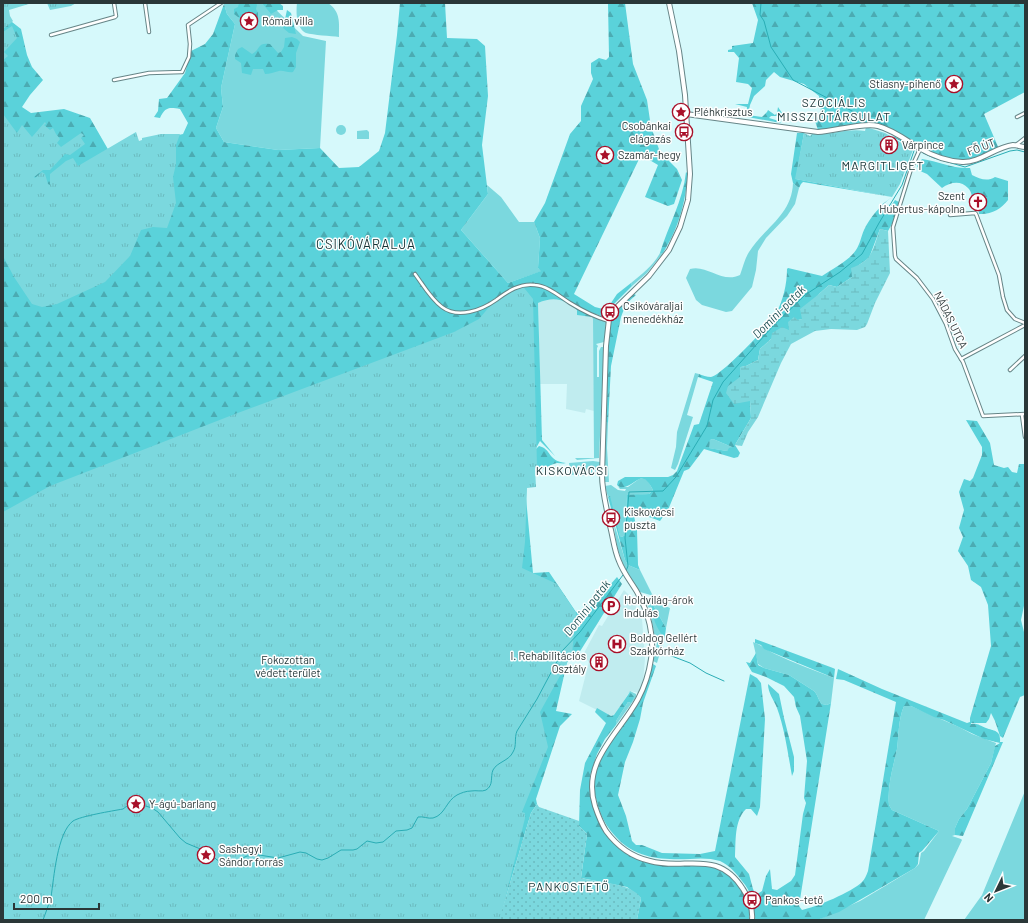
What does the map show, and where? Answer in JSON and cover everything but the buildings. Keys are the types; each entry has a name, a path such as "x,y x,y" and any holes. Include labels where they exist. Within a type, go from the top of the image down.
{"main road":[{"path":"669,3 681,63 686,114 690,174 688,200 675,239 662,261 649,276 616,307 609,321 605,353 602,486 616,553 622,569 638,594 647,613 651,633 652,656 649,673 641,694 605,747 596,764 592,784 594,802 598,815 606,832 616,842 631,854 644,860 657,863 710,864 720,867 739,883 747,896 752,920"},
{"name":"FŐ ÚT","path":"686,114 818,132 832,132 863,126 878,126 898,135 920,149 943,158 962,162 973,161 1005,147 1015,145 1025,147"}],"street":[{"path":"51,35 115,17 114,3"},
{"path":"145,3 149,32"},
{"path":"114,80 150,73 182,72 189,57 190,44 188,25 221,3"},
{"path":"1017,117 1025,113"},
{"path":"1015,145 1025,138"},
{"name":"NÁDAS UTCA","path":"920,149 911,169 893,227 895,256 898,263 916,278 933,299 946,324 984,417 1023,414"},
{"path":"950,215 976,214 994,262 1007,310 1015,319 1025,324"},
{"path":"415,274 441,307 449,311 466,312 477,310 490,304 513,288 526,285 535,285 550,290 591,316 609,321"},
{"path":"961,359 1025,324"},
{"path":"1010,370 1025,356"},
{"path":"1023,414 1025,437"}],"shaded area":[{"path":"546,299 555,299 567,302 577,310 578,315 592,317 593,319 594,411 586,409 585,413 566,409 567,384 540,384 538,303"},
{"name":"Boldog Gellért Szakkórház","path":"624,590 631,597 642,619 645,659 643,682 639,693 630,691 613,718 579,701 589,662 583,655 599,625 602,626"}],"green space":[{"name":"Fokozottan védett terület","path":"3,3 12,22 21,29 27,55 32,67 43,80 22,107 31,113 64,109 90,118 109,151 183,134 188,123 180,109 168,109 160,118 154,117 158,111 159,99 167,98 185,73 191,51 205,44 213,34 224,4 227,14 235,24 221,88 223,107 216,128 224,142 278,150 320,148 339,168 359,167 379,151 385,133 400,3 445,3 447,38 477,39 485,46 488,96 482,145 488,194 461,230 508,283 541,271 538,268 540,238 534,222 545,203 570,134 581,121 581,106 593,79 591,73 591,63 599,58 606,60 609,57 608,3 625,3 633,64 647,100 651,127 660,152 677,169 682,180 674,204 668,206 645,197 658,165 641,155 574,294 595,307 603,309 609,306 617,294 631,283 632,286 611,307 606,318 596,314 592,317 577,315 577,310 568,303 559,300 554,299 538,303 542,440 555,456 540,441 535,450 539,446 546,450 556,460 566,463 553,464 543,469 531,467 527,470 526,498 533,573 549,572 576,612 585,613 617,577 622,584 579,653 568,658 556,711 572,714 560,726 536,799 537,804 531,813 499,920 3,920"},
{"path":"3,3 32,3 9,10 13,21 3,29"},
{"path":"47,3 76,3 71,6 50,10"},
{"path":"239,3 256,3 258,18 250,23 242,20 234,14 234,9 238,7"},
{"path":"262,3 279,3 283,6 283,10 278,10 271,14"},
{"path":"269,3 303,36 326,41 320,148 278,150 224,142 216,128 223,107 221,88 235,24 227,14 224,4"},
{"path":"297,3 328,3 332,6 337,14 339,22 339,37 309,34 303,31 297,20"},
{"path":"752,3 1025,3 1025,92 984,114 999,149 966,161 956,160 930,152 885,125 870,124 818,130 815,121 821,112 819,96 804,84 780,77 774,72 766,80 765,86 754,96 748,115 762,117 768,110 775,115 778,107 782,113 780,116 771,116 769,118 781,123 736,115 736,113 746,114 747,107 735,104 748,104 752,88 748,84 736,82 739,58 734,52 728,52 728,50 732,49 732,46 753,43 758,20"},
{"path":"287,10 291,13 296,34 289,33 283,28"},
{"path":"12,26 17,38 4,52 8,56 3,60 3,32"},
{"path":"292,37 300,42 296,53 296,67 293,72 281,71 265,74 263,69 253,69 251,75 242,73 241,63 235,59 238,49 242,47 252,54 261,45 270,44 278,53 281,52 284,47 285,38"},
{"path":"3,114 17,133 22,125 32,137 45,122 46,124 44,125 50,130 53,128 60,139 57,143 61,147 81,133 84,135 81,138 85,144 70,155 65,154 50,170 43,170 34,177 35,178 42,172 45,174 48,184 50,185 50,174 66,161 73,158 78,166 136,132 139,141 142,140 142,138 161,134 180,134 176,145 176,164 173,177 176,203 167,228 153,227 141,230 130,256 105,282 57,304 42,307 32,304 14,277 3,256"},
{"path":"339,125 343,125 345,126 345,134 339,135 336,132 336,128"},
{"path":"866,127 885,133 913,150 900,184 892,197 795,179 804,133 810,136 812,134 859,130 865,131"},
{"path":"367,130 369,132 369,139 357,139 357,131"},
{"path":"797,133 804,133 796,179 892,197 803,182 799,188 793,183 791,174"},
{"path":"922,159 958,167 970,168 972,175 981,179 986,180 995,177 1008,181 1008,200 995,211 988,214 979,214 971,193 965,185 955,183 948,184 942,188 927,174 920,171 917,166"},
{"path":"686,172 688,174 687,185 680,215 669,243 663,253 660,253 679,203"},
{"path":"793,183 799,188 795,204 787,216 766,238 758,251 752,287 732,311 726,312 702,305 696,300 686,278 690,269 702,269 727,277 740,275 745,260 755,243 777,220 788,204"},
{"path":"487,185 501,197 519,222 534,222 540,238 538,268 542,271 508,283 461,230 488,194"},
{"path":"892,197 881,207 880,206"},
{"path":"895,200 899,202 894,220 888,231 880,229 869,258 859,265 852,277 837,287 829,285 819,294 803,319 798,320 789,330 771,339 760,349 758,360 741,367 750,400 751,418 735,445 740,453 738,457 734,458 704,449 689,469 684,471 668,510 660,521 638,513 634,516 637,530 638,565 640,570 628,565 625,560 608,497 610,496 620,536 622,537 625,535 627,495 649,494 653,490 649,483 642,478 621,488 617,485 618,481 625,477 668,477 677,471 694,425 699,424 713,382 698,377 699,374 711,377 725,368 772,320 783,298 788,268 822,276 853,254 859,245 866,225 881,207 886,213","holes":["713,439 732,447 727,451 709,448 710,440"]},
{"path":"880,229 888,231 890,273 865,327 857,330 831,329 815,331 791,344 781,363 758,417 748,432 742,446 735,445 751,418 750,401 734,404 726,393 728,386 740,377 740,367 746,366 758,360 760,349 771,339 772,333 782,327 789,330 788,322 794,317 798,320 802,319 800,309 829,285 837,287 852,277 851,268 864,262 868,258 874,248"},
{"path":"660,253 663,253 647,273 632,286 631,283 651,266"},
{"name":"Fokozottan védett terület","path":"521,284 533,299 537,468 535,468 536,487 527,488 525,542 522,568 557,584 576,613 572,654 540,712 548,747 522,812 525,813 525,818 500,920 3,920 3,512 50,486 235,414 454,332 479,319 490,306"},
{"path":"632,293 636,295 626,304 621,317 611,366 608,423 605,422 609,330 615,314"},
{"path":"593,316 606,321 604,342 596,344 598,346 597,377 599,377 599,351 601,347 604,347 599,458 577,460 575,458 594,458"},
{"path":"695,373 699,374 687,415 693,417 675,470 671,468 676,447 677,432"},
{"path":"966,420 977,421 990,443 994,465 1004,468 1008,467 1012,472 1017,473 1019,464 1025,464 1025,601 1021,620 1025,636 1025,695 1020,697 1003,738 1000,736 991,713 986,723 971,723 998,733 1000,742 1003,742 963,836 955,835 955,828 959,819 967,809 991,763 995,746 1000,743 984,739 911,706 904,706 892,770 889,805 892,810 939,831 919,853 918,864 915,868 839,912 817,920 754,920 753,904 748,890 735,872 720,861 701,858 670,859 651,857 625,845 610,830 600,812 594,789 595,771 604,750 641,698 653,664 656,666 643,703 633,742 625,762 618,795 626,816 632,841 636,845 642,845 662,853 700,854 715,851 750,674 757,678 761,683 765,719 760,807 757,816 751,809 746,809 739,819 736,832 735,857 749,874 756,895 762,891 766,876 770,869 772,889 777,890 791,881 795,875 803,814 806,803 804,798 807,761 800,716 794,697 784,686 752,672 746,662 750,663 756,653 758,665 789,675 814,691 822,704 827,705 831,703 799,906 802,910 824,902 850,890 863,881 868,871 896,702 844,680 836,679 838,669 882,689 967,723 970,722 991,646 988,605 981,587 971,580 968,566 958,551 963,537 959,528 964,510 959,492 964,479 970,481 973,478 982,455 982,447"},
{"path":"605,422 608,423 607,448 609,482 605,482 603,479"},
{"path":"713,439 732,447 727,451 708,448 710,440"},
{"path":"593,461 600,462 600,474 577,476 577,474 571,475 569,463"},
{"path":"644,478 648,481 653,490 649,494 627,496 625,535 622,537 620,536 605,486 611,485 618,490 625,491 626,489 620,489 617,485 619,487 628,487 639,479"},
{"path":"614,523 625,560 628,565 640,570 654,596 640,592 629,575 621,559"},
{"path":"642,596 670,608 666,628 652,603 662,635 665,636 657,663 653,661 657,643 649,608"},
{"path":"652,603 666,628 665,636 662,635 655,623"},
{"path":"755,639 833,668 835,669 834,678 764,649 761,645 755,643"},
{"path":"753,642 775,654 834,678 831,703 827,705 822,704 814,691 789,675 764,668 758,664"},
{"path":"768,684 779,694 794,757 794,771 792,776 782,725"},
{"path":"630,691 636,694 636,697 616,725 616,721 628,702 631,703 630,692 628,694"},
{"path":"630,692 634,697 631,703 628,702 616,721 616,725 605,739 597,754 590,776 591,798 596,814 612,839 638,857 662,862 701,862 729,873 746,896 749,906 749,920 637,920 641,898 627,887 581,878 587,834 579,826 580,790 585,763 606,723 595,712 597,708 611,716 614,715"},
{"path":"904,706 911,706 972,734 996,743 991,763 967,809 959,819 955,828 955,835 952,836 962,840 924,920 817,920 860,901 915,868 919,864 921,853 939,831 892,810 889,805 892,770"},
{"path":"1025,791 1025,920 964,920 982,895"},
{"path":"537,804 539,807 579,821 579,826 587,834 581,878 622,886 636,893 641,898 637,920 499,920 531,813"}],"waterway":[{"path":"761,3 760,15 764,21 771,47 793,80 852,111 889,128"},
{"path":"894,137 919,150"},
{"name":"Domini-patak","path":"626,571 628,566 625,538 629,492 663,491 676,477 707,426 713,400 723,382 773,326 805,295 840,272 862,254 902,185 915,148"},
{"path":"923,153 934,158 965,167 1010,151 1017,150 1025,152"},
{"name":"Domini patak","path":"43,920 51,897 57,856 63,835 73,821 83,817 123,809 127,806 132,807 139,804 152,808 158,812 186,843 210,853 217,860 229,863 247,856 259,855 278,858 300,852 322,860 341,850 357,849 367,841 376,843 383,842 396,831 412,828 418,817 433,818 437,816 457,795 467,791 486,790 490,786 492,773 495,767 509,757 513,752 517,731 537,699 563,650 580,632 623,575"},
{"path":"667,649 669,655 690,663 706,673 724,681"}],"place":[{"name":"Római villa","path":"249,21"},
{"name":"Stiasny-pihenő","path":"954,84"},
{"name":"Pléhkrisztus","path":"681,112"},
{"name":"Csobánkai elágazás","path":"684,132"},
{"name":"Várpince","path":"889,145"},
{"name":"Szamár-hegy","path":"605,155"},
{"name":"Szent Hubertus-kápolna","path":"978,202"},
{"name":"Csikóváraljai menedékház","path":"610,312"},
{"name":"Kiskovácsi puszta","path":"611,518"},
{"name":"Holdvilág-árok indulás","path":"611,606"},
{"name":"Boldog Gellért Szakkórház","path":"617,644"},
{"name":"I. Rehabilitációs Osztály","path":"599,662"},
{"name":"Y-ágú-barlang","path":"136,804"},
{"name":"Sashegyi Sándor forrás","path":"206,855"},
{"name":"Pankos-tető","path":"752,900"}],"district":[{"name":"SZOCIÁLIS MISSZIÓTÁRSULAT","path":"834,110"},
{"name":"MARGITLIGET","path":"883,166"},
{"name":"CSIKÓVÁRALJA","path":"366,244"},
{"name":"KISKOVÁCSI","path":"572,471"},
{"name":"PANKOSTETŐ","path":"569,887"}]}
